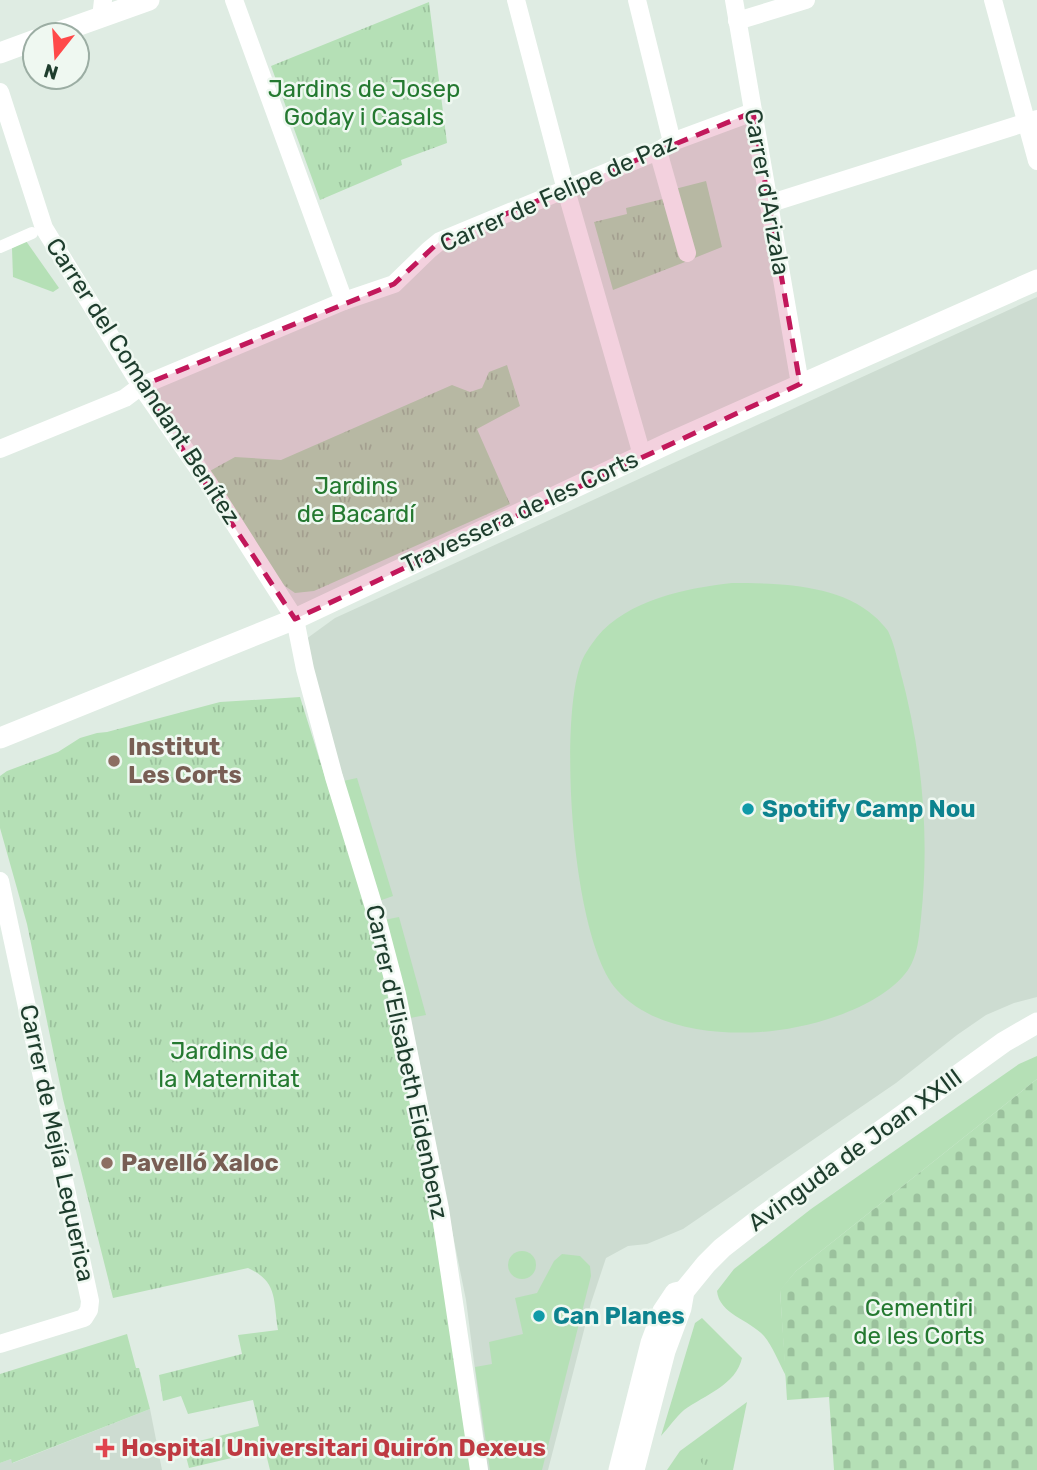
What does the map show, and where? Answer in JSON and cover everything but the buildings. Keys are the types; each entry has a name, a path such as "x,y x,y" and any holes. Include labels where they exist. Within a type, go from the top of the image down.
{"main road":[{"path":"78,21 102,9 149,0"},
{"path":"0,52 21,45"},
{"name":"Travessera de les Corts","path":"0,738 295,619 642,455 1037,281"},
{"name":"Avinguda de Joan XXIII","path":"634,1470 665,1351 681,1308 684,1291 706,1264 738,1234 1004,1042 1037,1023"},
{"name":"Avinguda de Joan XXIII","path":"619,1470 651,1343 663,1311 675,1293 684,1291"}],"street":[{"path":"234,0 344,301"},
{"path":"516,0 566,190 642,455"},
{"path":"636,0 687,253"},
{"name":"Carrer d'Arizala","path":"733,0 800,384"},
{"path":"737,21 806,0"},
{"path":"993,0 1032,120 1037,161"},
{"name":"Carrer del Comandant Benítez","path":"0,92 44,228 141,386 209,484 295,619"},
{"name":"Carrer de Felipe de Paz","path":"0,449 125,398 141,386 344,301 394,285 440,241 752,111"},
{"path":"768,204 1032,120"},
{"path":"0,247 32,233"},
{"name":"Carrer d'Elisabeth Eidenbenz","path":"295,619 305,669 397,994 440,1209 479,1470"},
{"name":"Carrer de Mejía Lequerica","path":"0,881 90,1301 84,1318 0,1344"}],"highlighted area":[{"path":"753,112 800,384 295,619 141,386 394,284 440,241"}],"shaded area":[{"path":"1037,297 1037,997 986,1015 896,1083 683,1229 647,1244 628,1246 606,1258 591,1303 548,1470 488,1470 466,1300 410,1022 302,642 335,618"},
{"name":"Hospital Universitari Quirón Dexeus","path":"150,1409 162,1470 0,1470 0,1463 11,1459 13,1463"}],"green space":[{"name":"Jardins de Josep Goday i Casals","path":"429,2 447,143 401,160 402,165 320,200 271,66"},
{"path":"706,181 722,247 692,259 671,190"},
{"path":"667,198 685,262 613,290 594,222 627,214 626,208"},
{"path":"26,241 59,288 53,292 13,277 12,248"},
{"name":"Jardins de Bacardí","path":"507,365 520,406 477,429 510,504 314,591 295,593 282,584 208,472 235,457 281,460 452,385 470,392 482,388 489,372"},
{"name":"Spotify Camp Nou","path":"732,583 787,585 826,591 860,605 888,631 914,731 922,793 925,856 918,945 908,970 896,984 861,1006 820,1021 799,1027 742,1033 703,1030 665,1021 631,1003 617,990 602,964 589,927 580,882 571,783 574,696 580,666 597,637 610,624 641,605 696,588"},
{"name":"Jardins de la Maternitat","path":"300,697 373,930 410,1096 439,1258 471,1470 270,1470 265,1450 189,1468 183,1445 259,1426 253,1400 188,1414 181,1396 163,1401 159,1375 242,1354 238,1335 278,1330 272,1293 265,1279 248,1268 113,1298 63,1099 27,924 0,828 0,776 58,752 80,738 220,702"},
{"path":"357,778 393,896 379,901 343,781"},
{"path":"399,917 426,1015 410,1018 384,920"},
{"path":"1037,1056 1037,1079 796,1271 780,1291 786,1376 764,1336 729,1311 719,1299 717,1291 734,1269 811,1209 1019,1064"},
{"name":"Cementiri de les Corts","path":"1037,1079 1037,1470 834,1470 829,1397 787,1400 780,1290 796,1271"},
{"path":"522,1251 532,1255 536,1265 532,1275 522,1279 512,1275 508,1265 512,1255"},
{"path":"562,1254 580,1256 590,1266 591,1276 542,1470 490,1470 475,1367 492,1364 489,1342 523,1334 515,1298 537,1293 554,1261"},
{"path":"702,1318 742,1358 739,1367 727,1382 684,1410 661,1436 695,1323"},
{"path":"127,1334 150,1409 12,1463 11,1459 0,1463 0,1374"},
{"path":"747,1402 733,1470 667,1470 680,1451"},
{"path":"717,1446 727,1463 719,1470 706,1470 700,1460"}],"place":[{"name":"Institut Les Corts","path":"114,761"},
{"name":"Spotify Camp Nou","path":"748,809"},
{"name":"Pavelló Xaloc","path":"107,1163"},
{"name":"Can Planes","path":"539,1316"},
{"name":"Hospital Universitari Quirón Dexeus","path":"105,1448"}]}
